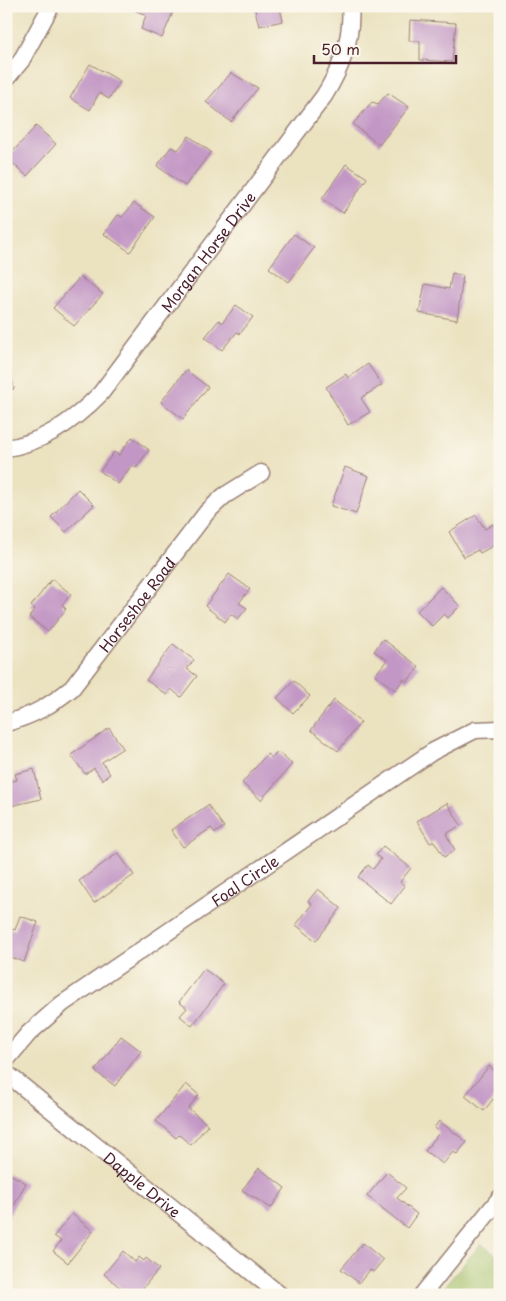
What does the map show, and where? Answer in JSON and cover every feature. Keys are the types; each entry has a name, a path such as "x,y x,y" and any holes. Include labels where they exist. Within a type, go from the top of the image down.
{"street":[{"path":"6,79 20,61 51,6"},
{"name":"Morgan Horse Drive","path":"6,448 30,442 50,434 69,423 101,393 324,96 343,61 350,33 350,6"},
{"name":"Horseshoe Road","path":"6,723 26,718 51,706 72,688 207,512 224,496 261,473"},
{"name":"Foal Circle","path":"6,1060 29,1033 62,1004 432,752 450,741 475,730 500,729"},
{"name":"Dapple Drive","path":"6,1073 280,1295"},
{"path":"422,1295 500,1198"}],"green space":[{"path":"481,1244 500,1258 500,1295 437,1295"}],"building":[{"path":"125,6 165,6 174,10 162,38 141,29 146,15"},
{"path":"254,6 286,6 280,8 283,21 259,26"},
{"path":"410,20 456,23 452,62 420,60 420,41 409,41"},
{"path":"90,64 120,81 109,99 99,93 90,110 70,98"},
{"path":"231,73 258,88 231,122 206,102"},
{"path":"388,93 409,107 379,145 353,124 372,102 378,104"},
{"path":"36,126 56,144 27,176 7,158"},
{"path":"189,136 211,152 185,186 157,166 171,147 178,150"},
{"path":"346,164 367,178 343,213 322,199"},
{"path":"134,203 155,217 130,252 104,234 118,215 122,217"},
{"path":"294,234 314,248 289,282 269,268"},
{"path":"452,273 463,276 457,320 419,313 425,284 449,289"},
{"path":"80,277 103,294 74,326 53,308"},
{"path":"236,305 253,317 240,334 237,332 222,350 205,337 219,320 222,323"},
{"path":"6,357 8,357 14,389 6,390"},
{"path":"368,364 382,385 361,398 370,412 348,425 326,387 346,374 348,378"},
{"path":"186,370 208,387 183,419 161,402"},
{"path":"132,437 149,450 136,468 132,465 118,484 100,471 114,452 119,455"},
{"path":"345,467 369,476 356,514 331,506"},
{"path":"78,489 94,505 66,532 51,517"},
{"path":"476,515 485,529 493,524 500,534 500,542 480,553 478,550 464,557 449,532"},
{"path":"229,574 250,589 239,603 247,608 238,619 231,614 225,622 205,606"},
{"path":"52,579 71,594 62,605 66,609 48,632 29,617 35,609 31,606"},
{"path":"441,587 460,606 448,618 444,614 432,626 417,611"},
{"path":"383,639 419,667 407,682 404,679 395,690 375,675 387,660 374,651"},
{"path":"173,644 194,660 187,669 197,676 181,697 171,689 167,695 146,680"},
{"path":"294,681 310,696 293,713 277,698"},
{"path":"334,700 361,722 338,751 311,730"},
{"path":"109,728 123,748 102,762 110,774 102,780 94,768 85,774 71,755"},
{"path":"278,752 292,764 261,800 242,783 267,754 272,758"},
{"path":"34,769 41,799 6,807 6,782 17,780 15,774"},
{"path":"447,803 461,825 446,834 455,850 444,857 434,841 430,843 417,821"},
{"path":"208,805 224,827 215,833 211,828 183,847 171,830"},
{"path":"383,846 411,868 400,882 405,886 391,904 358,877 368,865 373,869 381,859 376,855"},
{"path":"118,853 134,875 94,903 79,881"},
{"path":"318,889 341,908 316,941 296,925 312,904 308,901"},
{"path":"20,916 38,922 24,962 6,956 6,927 15,930"},
{"path":"204,969 224,984 192,1026 180,1016 187,1008 179,1002"},
{"path":"121,1036 141,1051 115,1086 95,1071"},
{"path":"489,1066 500,1075 500,1100 498,1102 493,1099 484,1111 465,1096"},
{"path":"186,1084 199,1095 188,1108 208,1125 191,1145 179,1135 176,1138 156,1121"},
{"path":"439,1121 467,1142 457,1154 453,1152 443,1164 425,1151 439,1133 434,1128"},
{"path":"259,1168 285,1188 271,1208 242,1190"},
{"path":"387,1172 406,1188 397,1198 417,1214 407,1228 367,1196"},
{"path":"8,1173 26,1183 6,1221 6,1177"},
{"path":"72,1214 93,1231 68,1263 53,1251 61,1241 54,1236"},
{"path":"363,1243 383,1260 373,1272 370,1270 359,1283 341,1269"},
{"path":"123,1251 135,1262 139,1257 144,1261 146,1258 159,1269 137,1295 129,1295 104,1274"}]}
